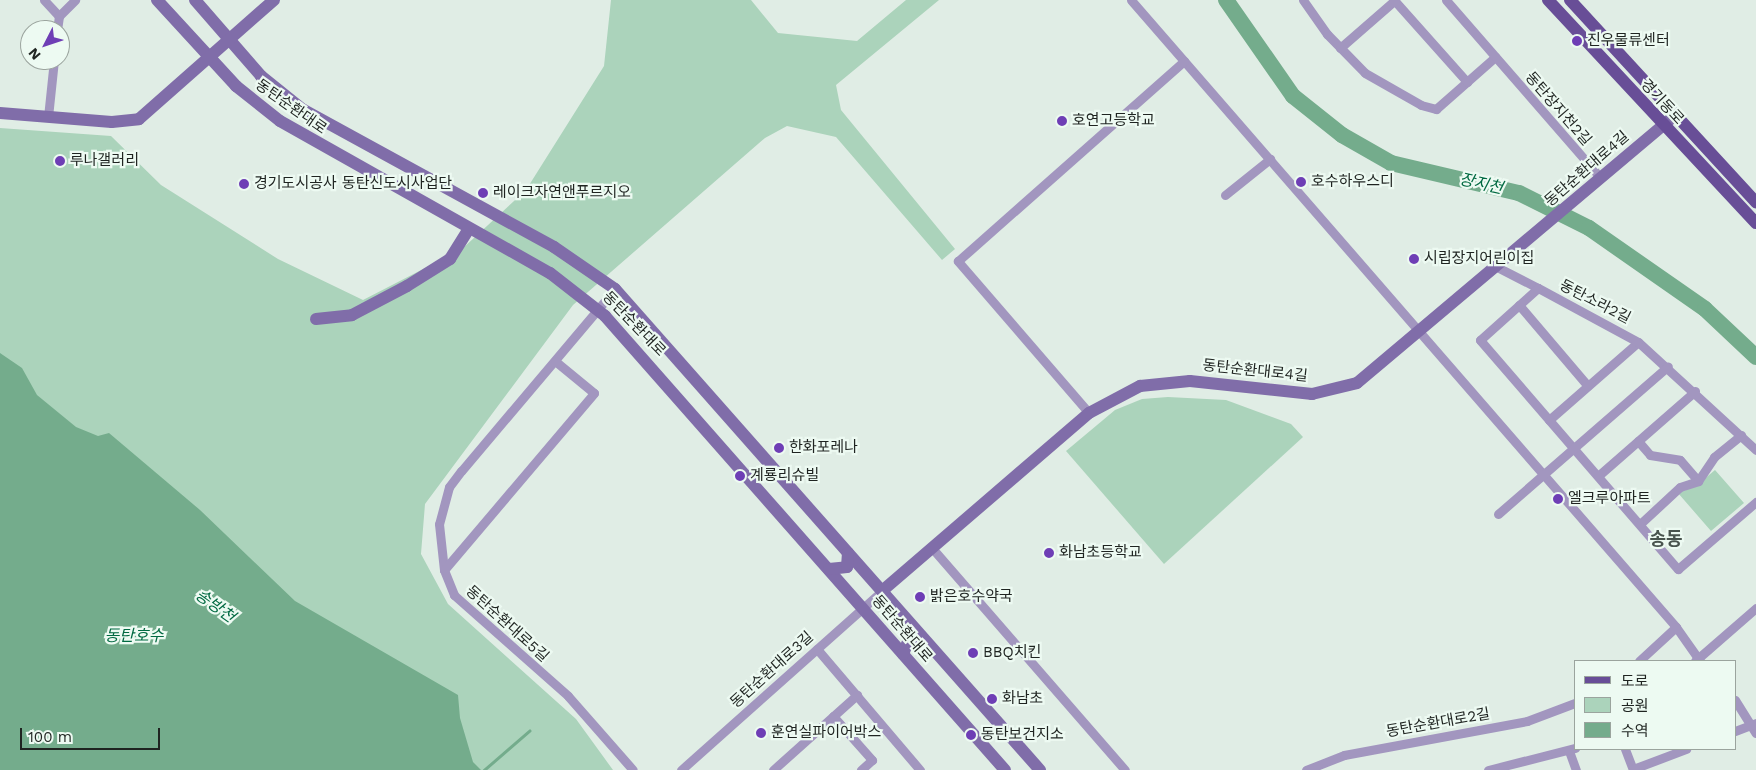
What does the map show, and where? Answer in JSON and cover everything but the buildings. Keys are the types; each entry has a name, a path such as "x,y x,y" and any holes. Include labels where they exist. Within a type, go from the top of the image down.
{"main road":[{"name":"동탄순환대로","path":"157,0 209,59 261,107 299,135 550,273 598,310 1005,770"},
{"name":"동탄순환대로","path":"194,0 261,76 302,109 554,247 615,289 1040,770"},
{"path":"0,113 48,117 139,119 220,50 274,0"},
{"name":"경기동로","path":"1548,0 1662,126 1756,222"},
{"name":"경기동로","path":"1570,0 1674,117 1756,202"},
{"name":"동탄순환대로4길","path":"882,591 1089,413 1140,386 1164,381 1289,394 1338,390 1377,370 1674,117"},
{"path":"316,319 352,314 407,286 450,259 469,228"},
{"path":"829,569 847,566 848,553"},
{"path":"903,654 905,642 913,638 976,698"}],"street":[{"path":"44,0 59,16"},
{"path":"58,20 59,16 75,0"},
{"path":"1131,0 1676,627 1697,660 1756,608"},
{"path":"1303,0 1340,48 1365,73 1421,105 1436,108 1495,57"},
{"path":"1340,48 1394,0 1466,82"},
{"name":"동탄장지천2길","path":"1446,0 1601,178"},
{"path":"1089,413 958,261 1184,61"},
{"path":"48,117 53,70"},
{"path":"1225,195 1270,159"},
{"path":"1497,267 1538,288"},
{"name":"동탄소라2길","path":"1756,450 1668,366 1638,342 1538,288 1480,340 1678,569 1756,502"},
{"name":"동탄순환대로5길","path":"615,289 449,487 439,524 444,570 463,606 568,696 633,770"},
{"path":"1519,305 1588,386"},
{"path":"1549,420 1638,342"},
{"path":"444,570 594,393 555,361"},
{"path":"1498,514 1668,366"},
{"path":"1598,476 1695,391"},
{"path":"1640,524 1680,487 1698,481 1714,457 1741,435"},
{"path":"1638,441 1650,455 1680,460 1698,481"},
{"path":"932,548 1126,770"},
{"name":"동탄순환대로3길","path":"681,770 882,591"},
{"path":"1640,660 1676,627"},
{"path":"817,649 920,770"},
{"path":"773,770 856,695"},
{"path":"1736,701 1755,726 1736,731"},
{"name":"동탄순환대로2길","path":"1306,770 1344,755 1527,721 1574,703"},
{"path":"833,716 872,760 861,770"},
{"path":"1488,770 1513,768 1572,749 1576,770"},
{"path":"1625,750 1633,769 1683,750"}],"green space":[{"path":"611,0 751,0 778,33 857,41 906,0 939,0 836,85 841,110 955,249 942,260 836,137 787,126 765,138 573,305 425,504 421,554 448,604 576,719 613,770 0,770 0,128 111,136 161,185 278,259 363,300 462,249 526,190 604,66"},
{"path":"1168,397 1226,400 1291,424 1303,437 1164,564 1066,451 1115,410 1142,399"},
{"path":"1715,470 1744,503 1711,531 1678,493 1696,486"}],"water":[{"name":"동탄호수","path":"0,353 22,368 37,395 76,427 98,436 109,433 200,510 295,601 458,695 460,718 473,762 481,770 0,770"}],"waterway":[{"name":"장지천","path":"1226,0 1293,96 1342,135 1391,163 1519,193 1589,228 1705,309 1756,357"},
{"path":"484,770 529,731"}],"place":[{"name":"진우물류센터","path":"1577,41"},
{"name":"호연고등학교","path":"1062,121"},
{"name":"루나갤러리","path":"60,161"},
{"name":"호수하우스디","path":"1301,182"},
{"name":"경기도시공사 동탄신도시사업단","path":"244,184"},
{"name":"레이크자연앤푸르지오","path":"483,193"},
{"name":"시립장지어린이집","path":"1414,259"},
{"name":"한화포레나","path":"779,448"},
{"name":"계룡리슈빌","path":"740,476"},
{"name":"엘크루아파트","path":"1558,499"},
{"name":"화남초등학교","path":"1049,553"},
{"name":"밝은호수약국","path":"920,597"},
{"name":"BBQ치킨","path":"973,653"},
{"name":"화남초","path":"992,699"},
{"name":"훈연실파이어박스","path":"761,733"},
{"name":"동탄보건지소","path":"971,735"}],"district":[{"name":"송동","path":"1666,539"}],"water label":[{"name":"송방천","path":"215,606"}]}
